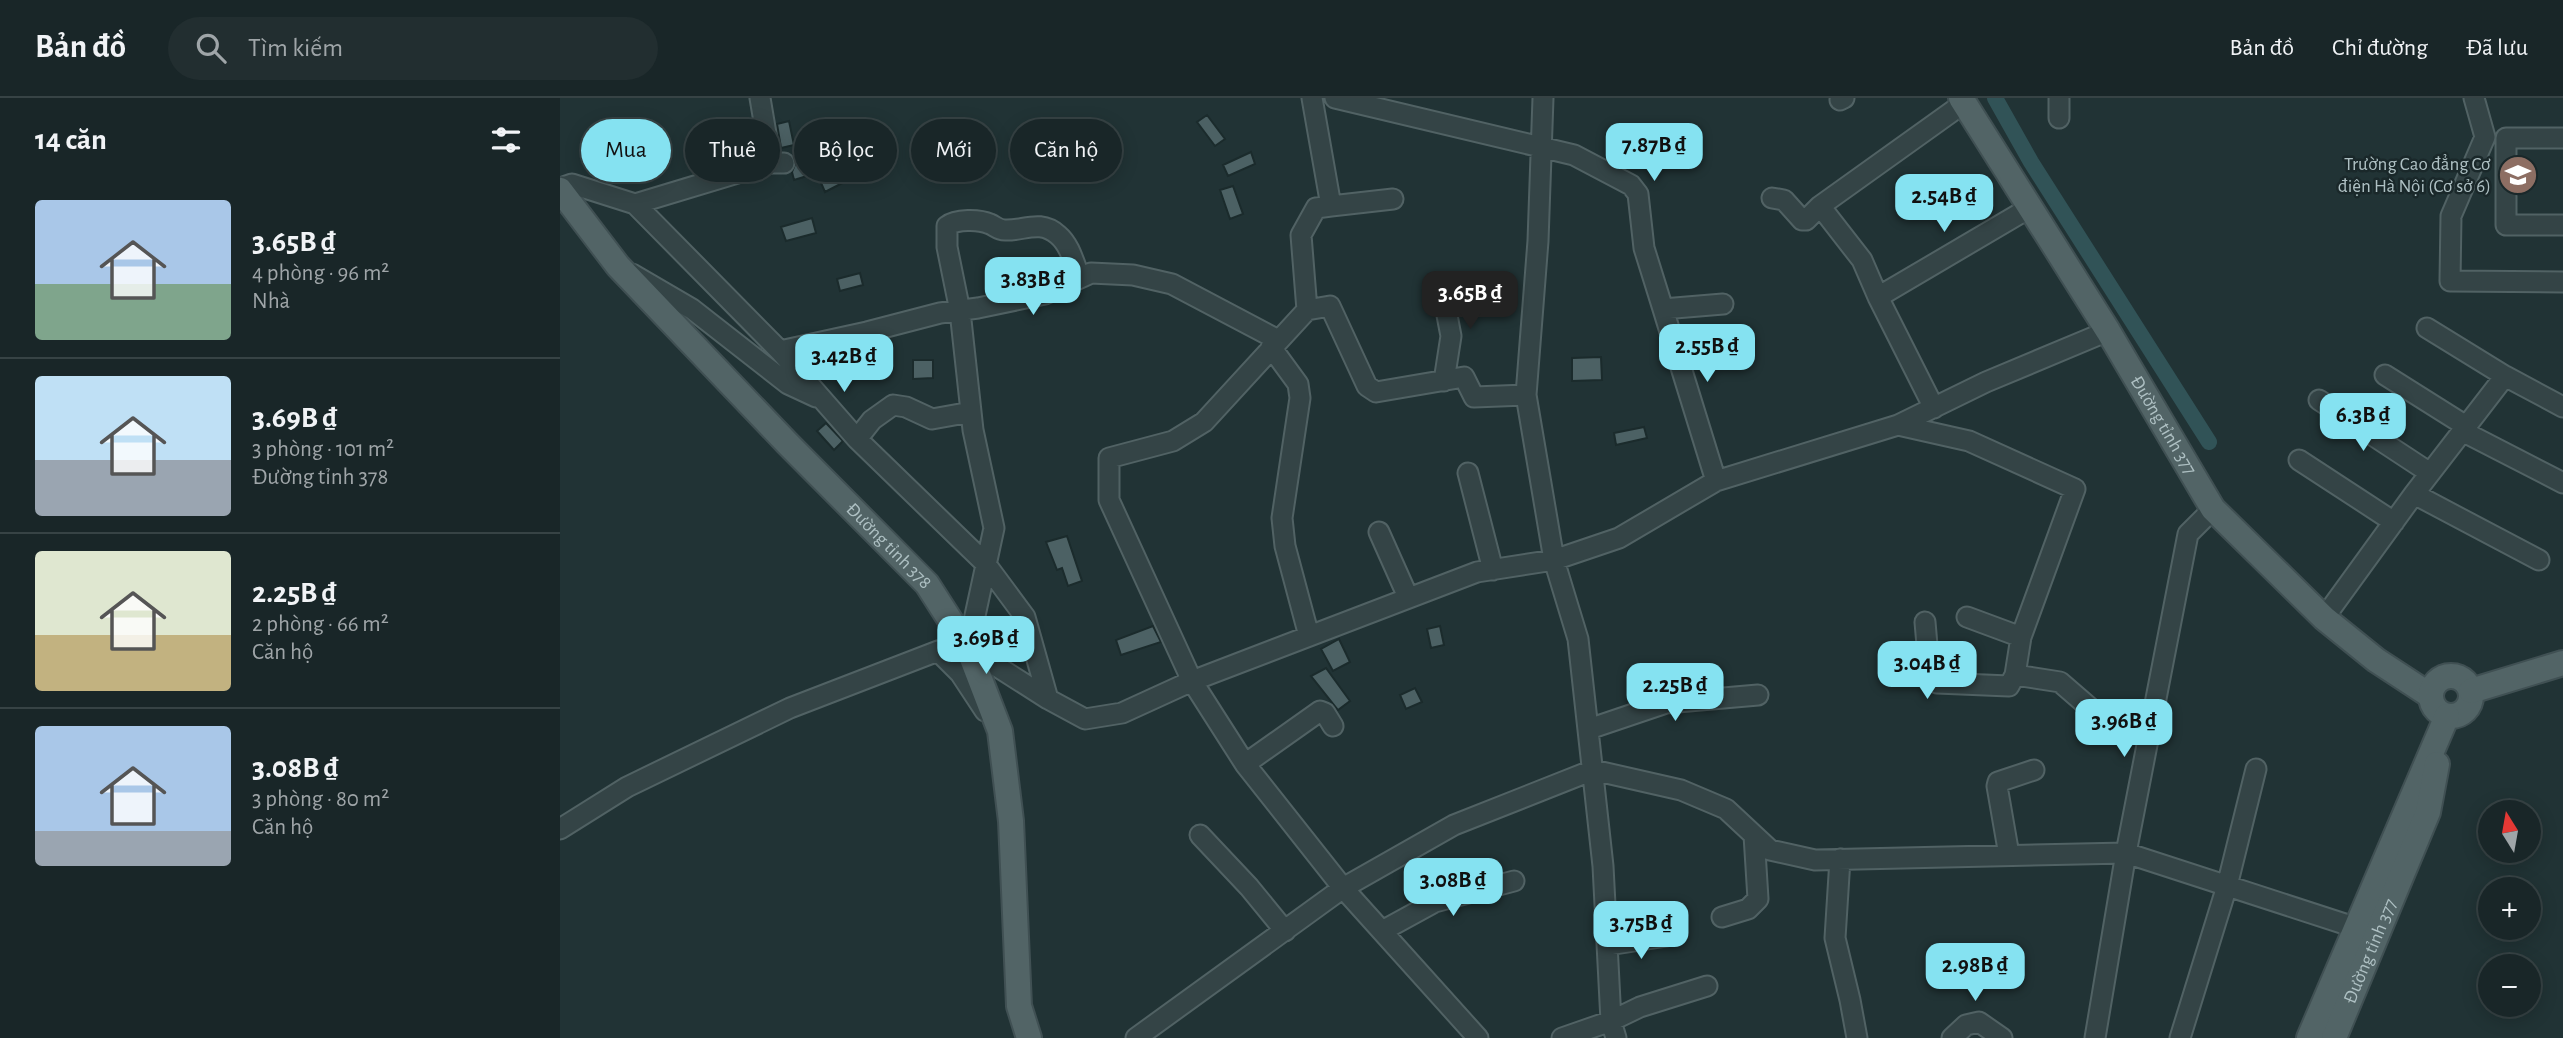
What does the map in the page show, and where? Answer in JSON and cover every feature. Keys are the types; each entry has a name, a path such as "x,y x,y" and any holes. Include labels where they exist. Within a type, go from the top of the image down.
{"main road":[{"name":"Đường tỉnh 377","path":"1962,101 2108,331 2213,509 2323,618 2376,660 2431,696"},
{"name":"Đường tỉnh 378","path":"560,189 618,266 787,443 927,584 968,648 1000,731 1011,821 1019,1006 1029,1038"},
{"path":"2471,691 2563,663"},
{"path":"2444,676 2461,678 2471,691 2468,707 2462,713 2447,716 2438,711 2431,696 2437,681 2444,676"},
{"name":"Đường tỉnh 377","path":"2309,1038 2447,716"},
{"name":"Đường tỉnh 377","path":"2334,1038 2428,812 2447,716"}],"street":[{"path":"635,204 778,163 760,98"},
{"path":"1312,98 1331,206"},
{"path":"1335,98 1588,161 1636,190 1644,248 1716,481"},
{"path":"1543,98 1538,241 1526,396 1554,560 1578,639 1593,770 1614,1029"},
{"path":"2059,98 2059,118"},
{"path":"2474,98 2485,137 2451,216 2450,281 2563,282"},
{"path":"1772,198 1784,200 1802,220 1806,220 1820,206 1962,101"},
{"path":"2563,138 2506,138 2506,225 2563,225"},
{"path":"560,189 572,184 635,204 780,351 857,439 985,563 1025,617 1048,699"},
{"path":"1307,310 1301,234 1316,208 1393,199"},
{"path":"1820,206 1863,260 1878,297 1934,408"},
{"path":"1878,297 2031,207"},
{"path":"1080,278 1067,244 1050,230 1029,226 997,229 987,223 953,222 947,226 971,412 994,528 968,648 1085,719 1122,713 1192,681 1477,572 1554,560 1619,537 1716,481 1898,425 1986,382 2108,331"},
{"path":"618,266 692,309 788,384 823,401"},
{"path":"780,351 940,313 1045,294 1091,273 1133,275 1172,284 1275,343 1298,384 1300,398 1282,518 1285,546 1309,636"},
{"path":"1441,284 1451,336 1444,381"},
{"path":"1662,309 1723,304"},
{"path":"1478,1038 1343,888 1245,764 1192,681 1109,500 1109,458 1173,441 1204,422 1307,310 1330,306 1367,386 1376,393 1464,377 1474,397 1526,396"},
{"path":"2427,328 2505,376 2563,407"},
{"path":"2385,375 2464,429 2563,483"},
{"path":"2323,618 2505,376"},
{"path":"2319,400 2430,473"},
{"path":"857,439 872,420 893,405 906,407 932,419 971,412"},
{"path":"1898,425 1969,441 2075,489 2021,637 2011,684 2006,687 1934,682 1928,677 1926,622"},
{"path":"2299,460 2394,522"},
{"path":"1468,473 1493,570"},
{"path":"2414,494 2539,561"},
{"path":"2095,1038 2126,853 2188,534 2213,509"},
{"path":"1379,531 1408,597"},
{"path":"1967,617 2021,637"},
{"path":"560,829 626,787 790,708 938,651 960,673 1000,731"},
{"path":"2015,675 2060,682 2097,714 2150,728"},
{"path":"1589,729 1667,703 1758,695"},
{"path":"1245,764 1320,711 1325,713 1333,726"},
{"path":"2180,1038 2227,886 2256,769"},
{"path":"1136,1038 1343,888 1454,825 1593,770 1681,790 1726,809 1770,849 1815,860 2126,853 2357,928"},
{"path":"2009,855 1998,782 2034,771"},
{"path":"1200,835 1249,887 1285,931"},
{"path":"1722,917 1748,909 1758,899 1754,835"},
{"path":"1840,859 1835,938 1857,1038"},
{"path":"1382,932 1435,902 1514,881"},
{"path":"1608,945 1667,936"},
{"path":"1562,1038 1614,1029 1649,1003 1707,986"},
{"path":"1952,1038 1966,1025 1979,1022 2002,1038"}],"building":[{"path":"1207,115 1225,139 1215,146 1197,122"},
{"path":"789,121 794,145 781,148 780,123"},
{"path":"1251,152 1255,164 1228,176 1223,165"},
{"path":"821,182 844,182 825,192"},
{"path":"1233,186 1243,214 1230,219 1220,190"},
{"path":"812,218 816,233 786,241 781,227"},
{"path":"860,273 863,285 840,291 837,279"},
{"path":"1601,357 1602,380 1572,381 1572,358"},
{"path":"913,360 933,360 933,378 913,379"},
{"path":"826,423 843,441 834,450 817,431"},
{"path":"1644,427 1647,438 1616,445 1614,433"},
{"path":"1067,536 1082,581 1068,586 1062,568 1057,570 1046,542"},
{"path":"1153,626 1161,642 1121,655 1116,640"},
{"path":"1440,626 1444,645 1431,648 1427,629"},
{"path":"1339,639 1350,662 1333,671 1321,649"},
{"path":"1326,668 1350,701 1338,710 1311,676"},
{"path":"1415,688 1422,702 1406,709 1400,695"}],"waterway":[{"path":"1995,98 2031,162 2209,442"}],"place":[{"name":"Trường Cao đẳng Cơ điện Hà Nội (Cơ sở 6)","path":"2518,175"}]}
